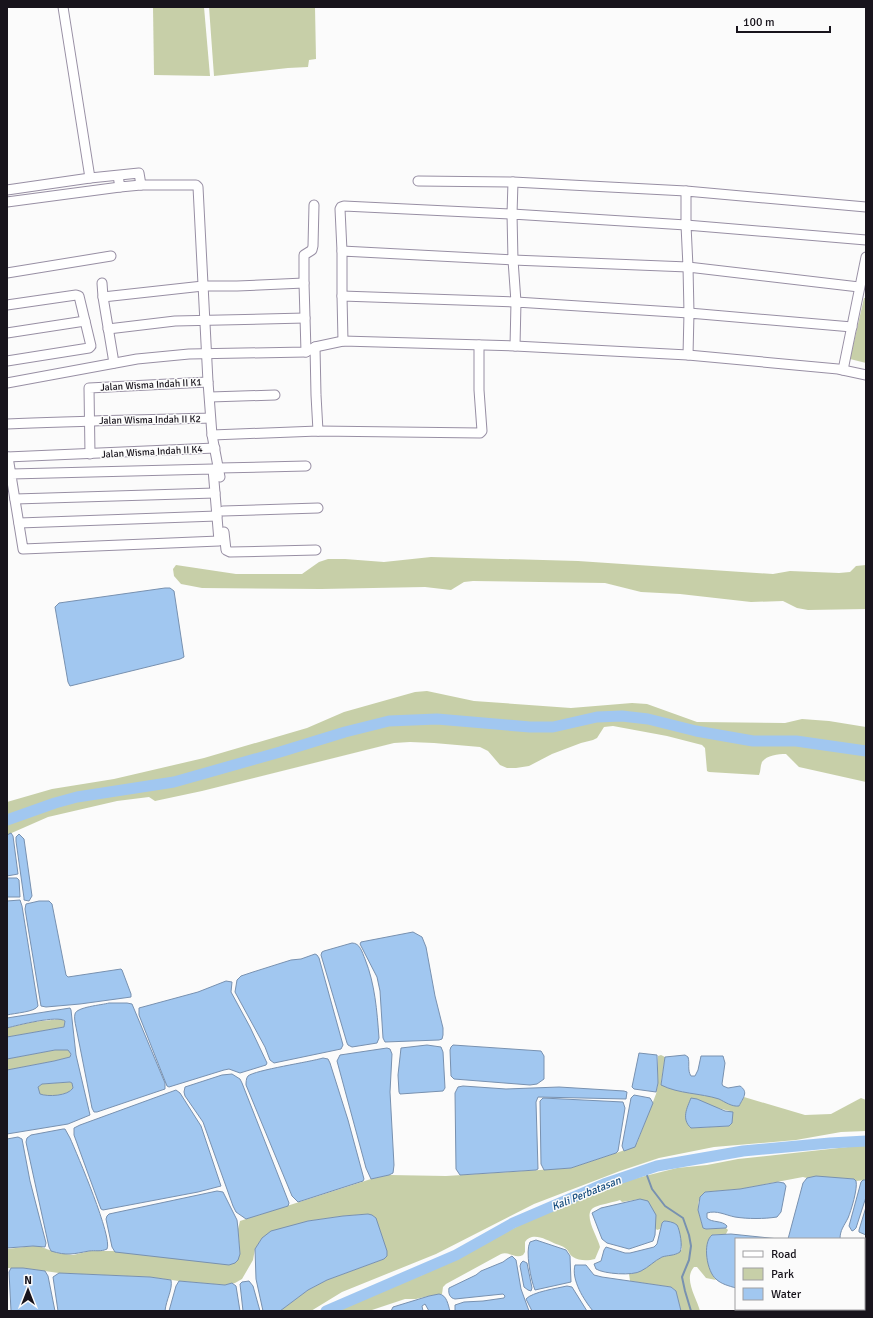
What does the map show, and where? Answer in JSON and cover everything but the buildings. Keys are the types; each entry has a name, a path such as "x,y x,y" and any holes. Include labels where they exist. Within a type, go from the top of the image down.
{"street":[{"path":"63,7 65,10 90,178"},
{"path":"7,202 119,181 139,173 141,180 198,186 210,418 219,468 220,541 23,549 8,457"},
{"path":"7,190 90,178 119,181"},
{"path":"418,181 513,182 686,191 866,207"},
{"path":"513,182 513,260 516,302 515,346"},
{"path":"686,191 689,313 688,355"},
{"path":"306,352 304,255 312,250 314,246 314,205"},
{"path":"343,341 340,209 344,206 512,214 686,225 866,240"},
{"path":"342,251 688,267 859,287"},
{"path":"7,273 111,256"},
{"path":"843,370 866,257"},
{"path":"102,283 114,363"},
{"path":"104,297 203,286 304,283"},
{"path":"7,305 76,295 79,296 91,346 89,348 7,361"},
{"path":"342,296 516,302 689,313 852,327"},
{"path":"108,329 175,321 305,318"},
{"path":"7,333 85,321"},
{"path":"7,383 144,358 189,354 306,352 315,347 343,341 515,346 688,355 783,363 843,370 866,375"},
{"path":"212,435 318,431 480,433 482,431 478,390 479,345"},
{"path":"315,347 318,431"},
{"name":"Jalan Wisma Indah II K1","path":"90,454 88,389 91,387 208,382"},
{"path":"210,397 275,395"},
{"name":"Jalan Wisma Indah II K2","path":"7,424 89,420 210,418"},
{"name":"Jalan Wisma Indah II K4","path":"8,457 215,448"},
{"path":"219,468 306,466"},
{"path":"11,474 213,469 215,493 226,550 230,552 316,550"},
{"path":"15,499 215,493"},
{"path":"19,523 318,508"}],"green space":[{"path":"153,7 204,7 210,76 154,75"},
{"path":"209,7 315,7 316,59 309,60 308,67 214,76"},
{"path":"864,298 866,298 866,363 850,359"},
{"path":"431,557 578,561 773,574 790,571 850,572 856,566 866,565 866,609 808,610 797,608 783,601 751,602 680,594 641,592 605,583 473,581 464,582 451,590 425,587 321,589 202,588 181,584 174,576 173,569 176,565 236,574 302,574 319,562 328,559 384,562"},
{"path":"427,691 474,701 571,708 632,703 647,704 697,722 785,723 802,719 829,721 866,727 866,782 799,767 786,754 773,755 764,760 761,764 759,775 709,772 707,771 705,748 702,745 667,736 613,726 604,727 597,738 593,740 552,754 529,766 507,768 500,765 488,751 480,747 434,743 394,743 202,791 155,801 149,797 117,801 48,817 7,835 7,802 52,789 114,779 204,758 307,728 344,712 415,692"},
{"path":"61,1019 65,1021 64,1027 7,1037 7,1028 33,1022"},
{"path":"55,1050 68,1050 70,1051 70,1057 7,1070 7,1059"},
{"path":"661,1055 665,1057 661,1083 664,1086 676,1090 709,1096 739,1106 744,1097 805,1115 831,1114 861,1098 866,1100 866,1131 841,1132 796,1140 714,1147 659,1158 620,1171 534,1204 436,1254 342,1292 311,1311 280,1311 308,1290 327,1280 384,1259 368,1214 308,1221 262,1238 255,1249 253,1260 242,1279 235,1283 225,1285 150,1277 59,1273 23,1268 7,1268 7,1249 33,1246 39,1246 57,1253 73,1255 90,1251 113,1251 154,1256 240,1254 238,1229 240,1221 371,1179 389,1175 446,1176 571,1168 628,1149 637,1143 656,1094 658,1083 658,1056","holes":["697,1099 713,1107 730,1111 729,1126 691,1128"]},
{"path":"72,1083 73,1088 67,1093 58,1095 40,1094 38,1087 42,1084"},
{"path":"866,1145 866,1180 856,1181 854,1179 803,1177 740,1189 705,1192 701,1196 698,1209 703,1228 726,1228 728,1230 726,1234 712,1235 713,1276 716,1280 706,1278 697,1267 694,1267 691,1272 690,1283 700,1311 681,1311 676,1291 671,1287 630,1281 629,1274 641,1271 659,1259 665,1256 677,1254 682,1249 679,1235 662,1223 660,1229 657,1230 655,1228 655,1224 640,1199 622,1202 620,1200 595,1207 591,1210 590,1220 600,1247 595,1259 581,1260 575,1258 562,1246 540,1237 532,1237 525,1242 525,1252 523,1255 517,1256 507,1253 501,1254 446,1284 443,1287 442,1294 416,1299 405,1299 369,1311 333,1311 343,1305 422,1275 536,1217 599,1189 621,1182 677,1168 707,1165 738,1159"}],"water":[{"path":"170,588 174,591 184,657 70,686 68,682 55,607 59,603"},
{"path":"11,833 13,836 18,874 7,876 7,835"},
{"path":"19,834 24,839 32,896 29,901 24,900 16,841 16,837"},
{"path":"7,878 17,878 19,880 20,897 7,897"},
{"path":"20,900 38,1006 33,1010 7,1015 7,901"},
{"path":"39,901 49,901 52,904 66,975 68,977 121,969 131,997 80,1004 46,1007 41,1006 25,909 26,904"},
{"path":"413,932 422,937 426,947 435,996 443,1028 442,1039 385,1042 383,1038 380,991 377,977 360,944 361,942"},
{"path":"355,943 360,948 371,978 375,998 379,1038 377,1043 352,1047 347,1043 321,955 324,951"},
{"path":"315,954 319,958 343,1045 341,1049 274,1063 270,1060 265,1047 235,992 237,980 241,976 253,972"},
{"path":"226,981 232,982 231,992 250,1027 267,1063 266,1065 240,1073 229,1069 224,1070 169,1087 167,1086 139,1015 139,1008 198,992"},
{"path":"109,1003 132,1004 165,1083 165,1089 94,1112 75,1024 75,1015 76,1012 80,1010"},
{"path":"70,1008 76,1055 90,1115 68,1124 7,1134 7,1070 70,1057 71,1054 68,1050 55,1050 7,1059 7,1037 64,1027 65,1021 61,1019 46,1020 7,1028 7,1018","holes":["72,1083 73,1088 70,1091 58,1095 40,1094 38,1087 42,1084"]},
{"path":"427,1045 441,1047 443,1052 445,1088 443,1091 400,1094 398,1075 401,1048"},
{"path":"453,1045 541,1051 544,1056 544,1079 537,1084 530,1085 454,1079 451,1076 450,1050"},
{"path":"387,1048 390,1049 392,1054 390,1092 394,1165 393,1173 371,1179 366,1168 337,1061 340,1055"},
{"path":"639,1053 657,1055 658,1083 656,1092 634,1089 632,1087"},
{"path":"685,1055 688,1057 691,1076 695,1076 698,1070 701,1056 723,1056 725,1063 723,1086 728,1088 740,1086 743,1088 745,1093 739,1106 731,1105 712,1097 675,1090 661,1085 665,1057"},
{"path":"323,1058 328,1059 330,1063 348,1120 364,1179 363,1181 298,1202 292,1196 246,1085 246,1080 248,1076 261,1071"},
{"path":"232,1074 240,1079 242,1083 289,1203 288,1206 246,1219 236,1212 233,1206 203,1122 185,1096 184,1092 185,1087 222,1075"},
{"path":"463,1086 506,1089 559,1087 627,1092 626,1099 538,1097 536,1102 538,1169 460,1175 456,1169 455,1093 458,1087"},
{"path":"176,1090 180,1093 201,1126 221,1186 198,1192 103,1210 101,1209 74,1135 74,1128"},
{"path":"634,1095 650,1098 653,1103 635,1147 624,1151 622,1146 631,1098"},
{"path":"543,1098 623,1102 625,1108 618,1151 616,1153 571,1168 544,1170 541,1164 540,1101"},
{"path":"691,1098 697,1099 725,1111 733,1112 732,1123 729,1126 691,1128 686,1121 686,1113"},
{"path":"65,1129 70,1138 100,1213 107,1242 107,1249 105,1250 66,1254 51,1251 49,1247 26,1142 27,1138 31,1135"},
{"path":"18,1137 22,1139 30,1181 46,1243 45,1247 33,1246 7,1248 7,1139"},
{"path":"816,1176 854,1179 856,1181 856,1189 852,1205 848,1218 841,1231 840,1238 788,1238 803,1183 807,1178"},
{"path":"866,1180 866,1197 856,1228 852,1231 849,1226 861,1182"},
{"path":"778,1182 784,1183 786,1186 781,1212 777,1217 745,1218 718,1212 711,1212 707,1213 707,1218 712,1221 725,1224 727,1226 726,1228 703,1228 698,1210 700,1197 705,1192 740,1189"},
{"path":"217,1191 223,1192 237,1220 240,1254 235,1263 229,1265 115,1252 112,1247 106,1219 109,1214"},
{"path":"640,1199 648,1201 656,1215 655,1235 653,1241 629,1249 607,1243 602,1239 592,1213 601,1208"},
{"path":"866,1207 866,1235 859,1232 859,1230"},
{"path":"368,1214 376,1218 387,1251 387,1256 384,1259 327,1280 308,1290 280,1311 263,1311 256,1279 255,1249 262,1238 271,1231 308,1221"},
{"path":"664,1221 669,1221 677,1225 681,1238 680,1252 662,1257 637,1273 618,1274 596,1269 594,1264 601,1261 606,1247 625,1253 630,1253 654,1247 657,1244 662,1223"},
{"path":"731,1234 769,1238 735,1238 735,1288 718,1281 710,1270 706,1251 707,1244 712,1235"},
{"path":"536,1240 566,1250 570,1256 571,1282 535,1290 530,1273 528,1252 530,1242"},
{"path":"512,1256 516,1260 521,1289 529,1311 455,1311 455,1305 464,1302 504,1298 505,1296 503,1294 455,1299 450,1295 449,1288 481,1271 503,1262"},
{"path":"523,1261 527,1263 532,1288 531,1291 524,1287 520,1266"},
{"path":"575,1265 586,1265 594,1275 602,1277 671,1287 676,1291 681,1311 593,1311 579,1290 574,1271"},
{"path":"11,1268 45,1271 48,1276 55,1311 11,1311 9,1272"},
{"path":"59,1273 150,1277 171,1280 171,1287 165,1311 58,1311 53,1277"},
{"path":"179,1281 225,1285 232,1283 236,1286 240,1311 169,1311 176,1286"},
{"path":"249,1281 253,1286 260,1311 243,1311 240,1284 242,1282"},
{"path":"567,1286 572,1287 587,1311 532,1311 526,1299 539,1292"},
{"path":"439,1294 444,1296 450,1311 429,1311 425,1304 422,1306 423,1311 391,1311 393,1307"}],"waterway":[{"path":"7,820 77,797 174,782 345,732 389,721 437,719 530,727 553,727 597,717 622,716 648,719 696,731 753,741 796,741 866,751"},
{"name":"Kali Perbatasan","path":"326,1311 456,1255 513,1223 604,1184 657,1166 743,1151 866,1141"},
{"path":"645,1170 652,1189 665,1206 683,1218 689,1235 691,1246 689,1260 682,1277 691,1311"}]}
